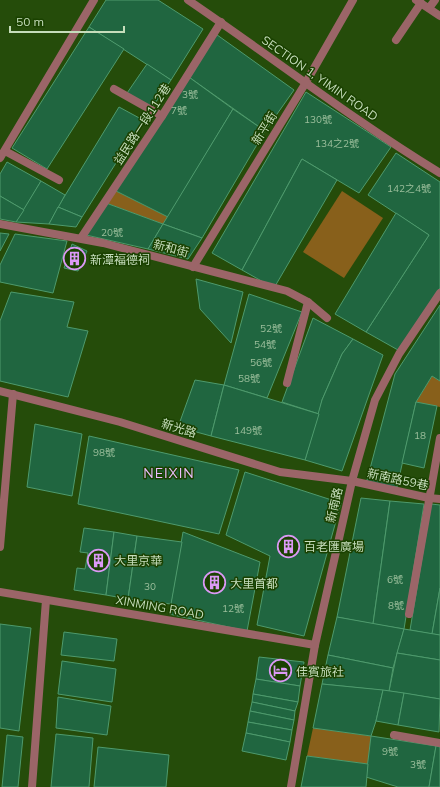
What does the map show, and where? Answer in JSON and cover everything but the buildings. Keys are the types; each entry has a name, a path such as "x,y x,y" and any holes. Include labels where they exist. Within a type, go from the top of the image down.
{"street":[{"path":"59,180 2,152 94,0"},
{"name":"SECTION 1, YIMIN ROAD","path":"188,0 221,22 305,84 395,146 440,173"},
{"name":"新平街","path":"193,267 305,84 353,0"},
{"path":"429,8 435,0"},
{"path":"396,40 418,2 440,16"},
{"name":"益民路一段112巷","path":"81,238 162,116 221,22"},
{"path":"114,89 162,116"},
{"name":"新和街","path":"0,224 103,242 287,291 308,302 327,318"},
{"name":"新南路","path":"290,787 316,645 352,481 375,400 399,354 440,293"},
{"path":"287,383 308,302"},
{"name":"新光路","path":"0,391 120,422 280,472 352,481"},
{"path":"0,547 13,394"},
{"path":"409,614 440,438"},
{"name":"新南路59巷","path":"352,481 429,498 440,499"},
{"name":"XINMING ROAD","path":"0,592 316,645"},
{"path":"32,787 46,600"},
{"path":"394,735 440,743"}],"shaded area":[{"path":"114,190 168,217 163,224 106,203"},
{"path":"342,191 383,218 344,278 303,252"},
{"path":"432,376 440,381 440,407 416,402"},
{"path":"313,728 371,736 368,764 307,756"}],"place":[{"name":"新潭褔德祠","path":"75,259"},
{"name":"百老匯廣場","path":"289,546"},
{"name":"大里京華","path":"98,560"},
{"name":"大里首都","path":"215,583"},
{"name":"佳賓旅社","path":"280,671"}],"district":[{"name":"NEIXIN","path":"169,473"}]}
